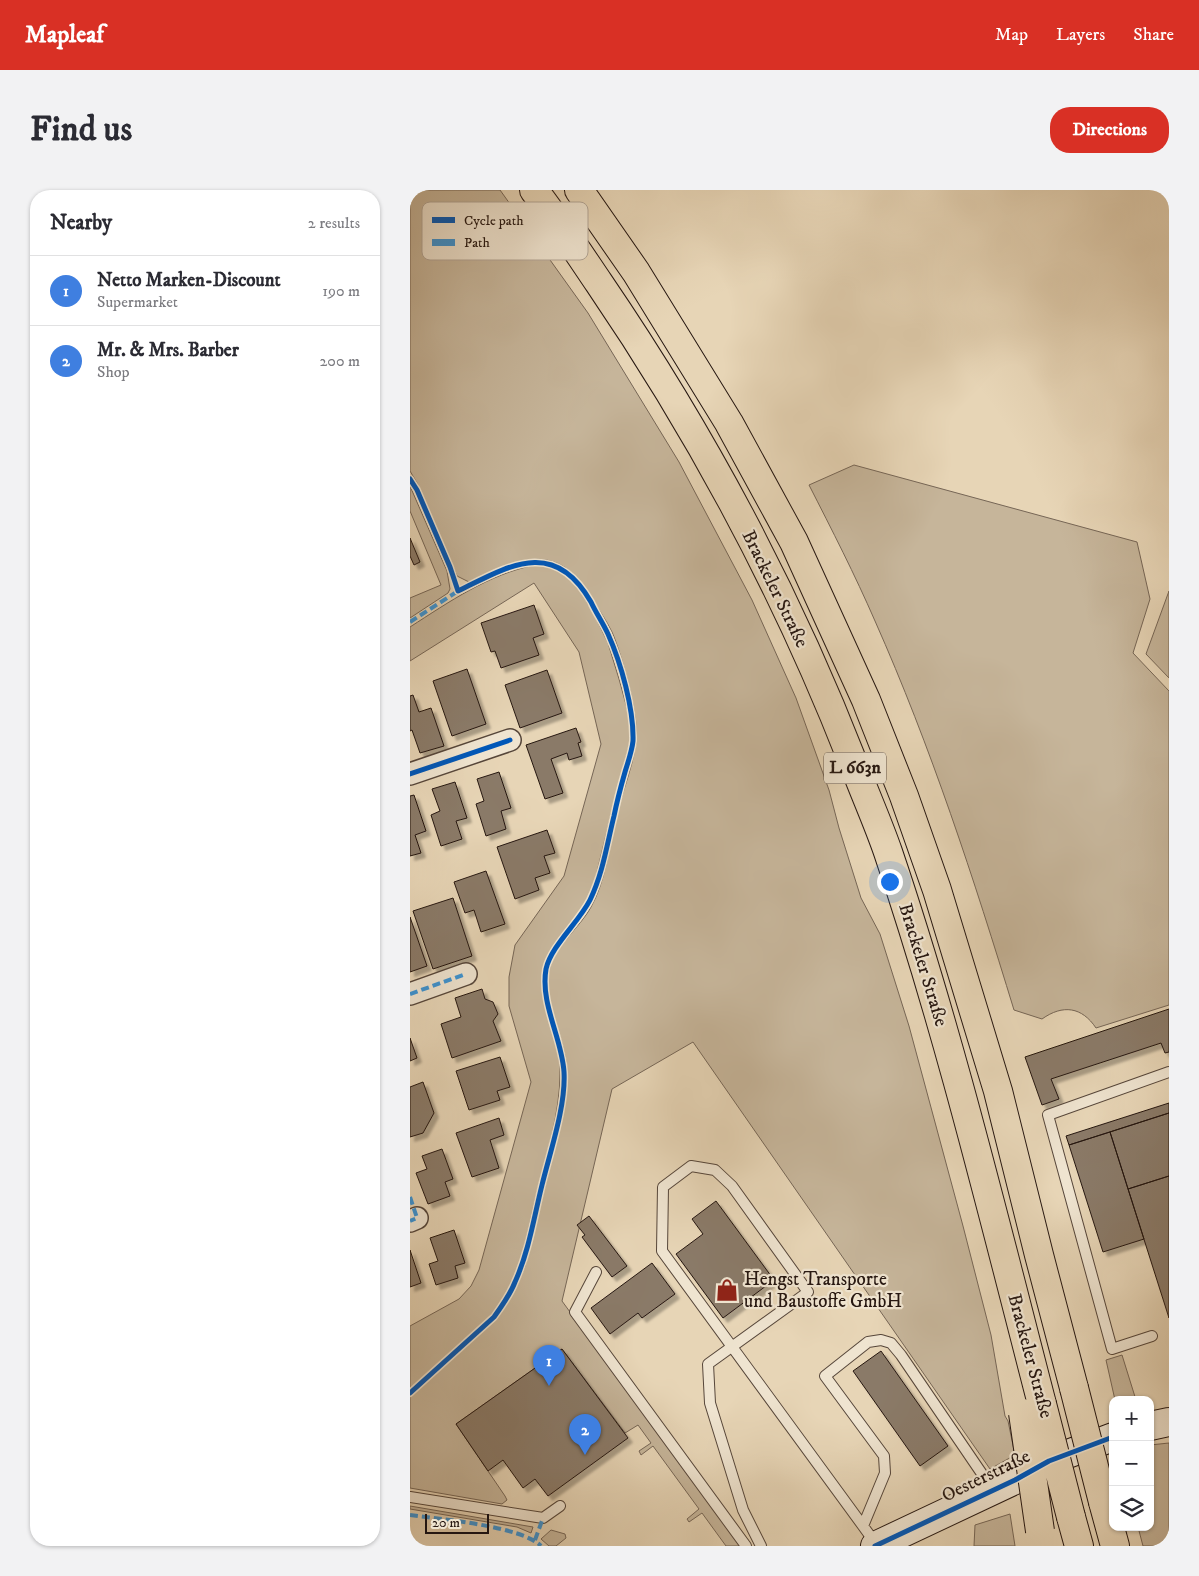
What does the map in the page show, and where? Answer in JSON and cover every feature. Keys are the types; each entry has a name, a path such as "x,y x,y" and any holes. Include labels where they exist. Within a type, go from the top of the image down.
{"highway":[{"name":"Brackeler Straße","path":"534,190 544,202"},
{"name":"Brackeler Straße","path":"579,190 587,202"},
{"name":"Brackeler Straße","path":"588,203 636,272 729,423 794,542 866,700 904,796 937,890 993,1073 1115,1545"},
{"name":"Brackeler Straße","path":"584,260 654,365 699,439 761,557 800,636 835,716 887,849 930,982 1005,1263 1033,1409 1071,1517 1079,1546"},
{"path":"1033,1409 1041,1538"}],"street":[{"path":"410,774 510,740"},
{"path":"410,994 466,974"},
{"path":"1154,1425 1169,1422"},
{"name":"Oesterstraße","path":"872,1539 993,1490 1049,1461 1109,1438"}],"lane":[{"path":"1152,1336 1112,1349 1048,1115 1169,1072"},
{"path":"761,1546 743,1510 710,1403 708,1364 732,1348 808,1292 732,1186 715,1170 691,1166 663,1187 662,1252 732,1348 872,1539"},
{"path":"596,1272 575,1312 746,1546"},
{"path":"872,1539 885,1472 884,1456 825,1376 868,1342 882,1340 891,1343 993,1490"},
{"path":"410,1497 543,1518 560,1506"}],"shaded area":[{"path":"410,190 500,190 509,202 422,202 422,260 550,260 588,313 679,462 752,600 796,698 829,790 861,898 880,934 909,1026 991,1335 1005,1416 1008,1421 1015,1455 990,1469 693,1042 612,1089 562,1301 740,1546 726,1546 702,1513 689,1522 687,1519 699,1509 653,1446 641,1455 639,1451 651,1443 638,1425 625,1433 562,1349 456,1424 507,1500 502,1504 410,1488 410,1396 496,1319 513,1294 525,1266 556,1142 567,1078 563,1049 551,1009 548,984 549,971 556,954 586,915 600,887 617,811 632,763 637,732 633,703 616,642 605,619 579,580 565,568 551,561 537,559 521,561 469,582 457,576 410,471"},
{"path":"854,465 1137,542 1150,599 1133,653 1169,691 1169,1005 1096,1028 1085,1016 1072,1010 1057,1011 1042,1019 1014,1010 967,863 915,717 867,604 809,485"},
{"path":"410,486 447,571 450,589 448,593 410,618 410,598 441,585 410,511"},
{"path":"535,565 546,565 558,570 569,578 581,592 594,614 608,643 619,679 630,719 630,743 594,884 584,906 547,957 544,987 559,1058 558,1103 516,1272 505,1297 495,1311 410,1391 410,1326 459,1299 471,1286 479,1270 531,1082 509,1006 509,977 515,945 564,876 601,744 579,652 534,583 410,661 410,627 486,582 518,569"},
{"path":"1169,591 1169,678 1146,654"},
{"path":"1122,1355 1135,1396 1114,1396 1106,1360"},
{"path":"1169,1443 1169,1546 1143,1546 1139,1531 1154,1531 1154,1445"},
{"path":"410,1506 533,1527 531,1533 517,1527 410,1509"},
{"path":"1010,1514 1015,1546 974,1546 975,1525"},
{"path":"551,1530 565,1534 566,1538 556,1546 549,1546 541,1539"}],"building":[{"path":"410,538 420,562 414,565 410,556"},
{"path":"534,605 544,634 533,638 539,655 501,668 495,651 491,652 481,623"},
{"path":"467,669 486,724 452,736 433,681"},
{"path":"547,670 562,713 520,728 505,685"},
{"path":"413,695 419,712 431,708 444,746 420,753 412,730 410,731 410,696"},
{"path":"576,728 581,742 578,743 582,756 569,760 567,753 551,759 563,793 545,799 526,745"},
{"path":"499,772 511,808 501,811 506,829 486,836 476,804 484,801 477,779"},
{"path":"455,782 467,818 456,821 462,839 441,846 431,815 440,811 432,789"},
{"path":"414,795 426,831 415,835 421,853 410,856 410,796"},
{"path":"547,830 555,853 544,856 550,873 535,878 539,890 515,899 497,847"},
{"path":"486,871 505,924 481,932 474,910 465,913 454,882"},
{"path":"453,898 472,956 433,969 413,911"},
{"path":"410,917 427,966 410,972"},
{"path":"482,989 485,999 493,1002 498,1014 493,1021 501,1041 452,1058 441,1024 461,1017 455,998"},
{"path":"1169,1009 1169,1052 1165,1053 1161,1043 1051,1079 1059,1099 1042,1105 1025,1057"},
{"path":"410,1038 417,1058 410,1061"},
{"path":"500,1057 510,1087 497,1091 500,1100 469,1110 456,1071"},
{"path":"423,1082 434,1113 423,1133 410,1137 410,1087"},
{"path":"1169,1103 1169,1113 1069,1145 1066,1136"},
{"path":"1169,1113 1169,1176 1128,1189 1110,1132"},
{"path":"499,1118 504,1135 490,1140 499,1168 472,1177 456,1133"},
{"path":"1110,1132 1144,1239 1103,1252 1069,1145"},
{"path":"442,1149 453,1179 445,1182 450,1196 428,1204 416,1173 427,1169 422,1156"},
{"path":"1169,1176 1169,1318 1128,1189"},
{"path":"716,1201 774,1280 723,1318 676,1254 703,1234 692,1219"},
{"path":"589,1216 627,1266 612,1277 582,1237 585,1235 577,1225"},
{"path":"454,1230 465,1263 455,1266 458,1278 436,1285 429,1264 438,1261 430,1238"},
{"path":"410,1250 421,1283 410,1287"},
{"path":"652,1263 675,1294 642,1318 638,1313 610,1334 591,1308"},
{"path":"562,1349 628,1438 548,1496 535,1479 523,1488 503,1460 488,1471 456,1424"},
{"path":"881,1351 948,1446 920,1466 853,1371"}],"marked path":[{"path":"410,622 458,591"},
{"path":"410,994 466,974"},
{"path":"410,1197 417,1218 410,1221"},
{"path":"410,1515 499,1528 531,1539 541,1546"},
{"path":"535,1540 543,1518"}],"cycle path":[{"path":"410,479 417,490 450,567 458,591 495,573 513,566 530,563 546,563 562,569 577,582 604,626 618,658 626,686 633,728 631,753 598,879 590,900 553,952 546,969 546,995 560,1046 564,1072 563,1099 531,1234 520,1270 511,1291 494,1317 410,1393"},
{"path":"410,774 510,740"},
{"path":"875,1546 1015,1480 1049,1461 1109,1438"}],"place":[{"name":"Hengst Transporte und Baustoffe GmbH","path":"727,1290"},
{"name":"Netto Marken-Discount","path":"549,1386"},
{"name":"Mr. & Mrs. Barber","path":"585,1455"}]}
